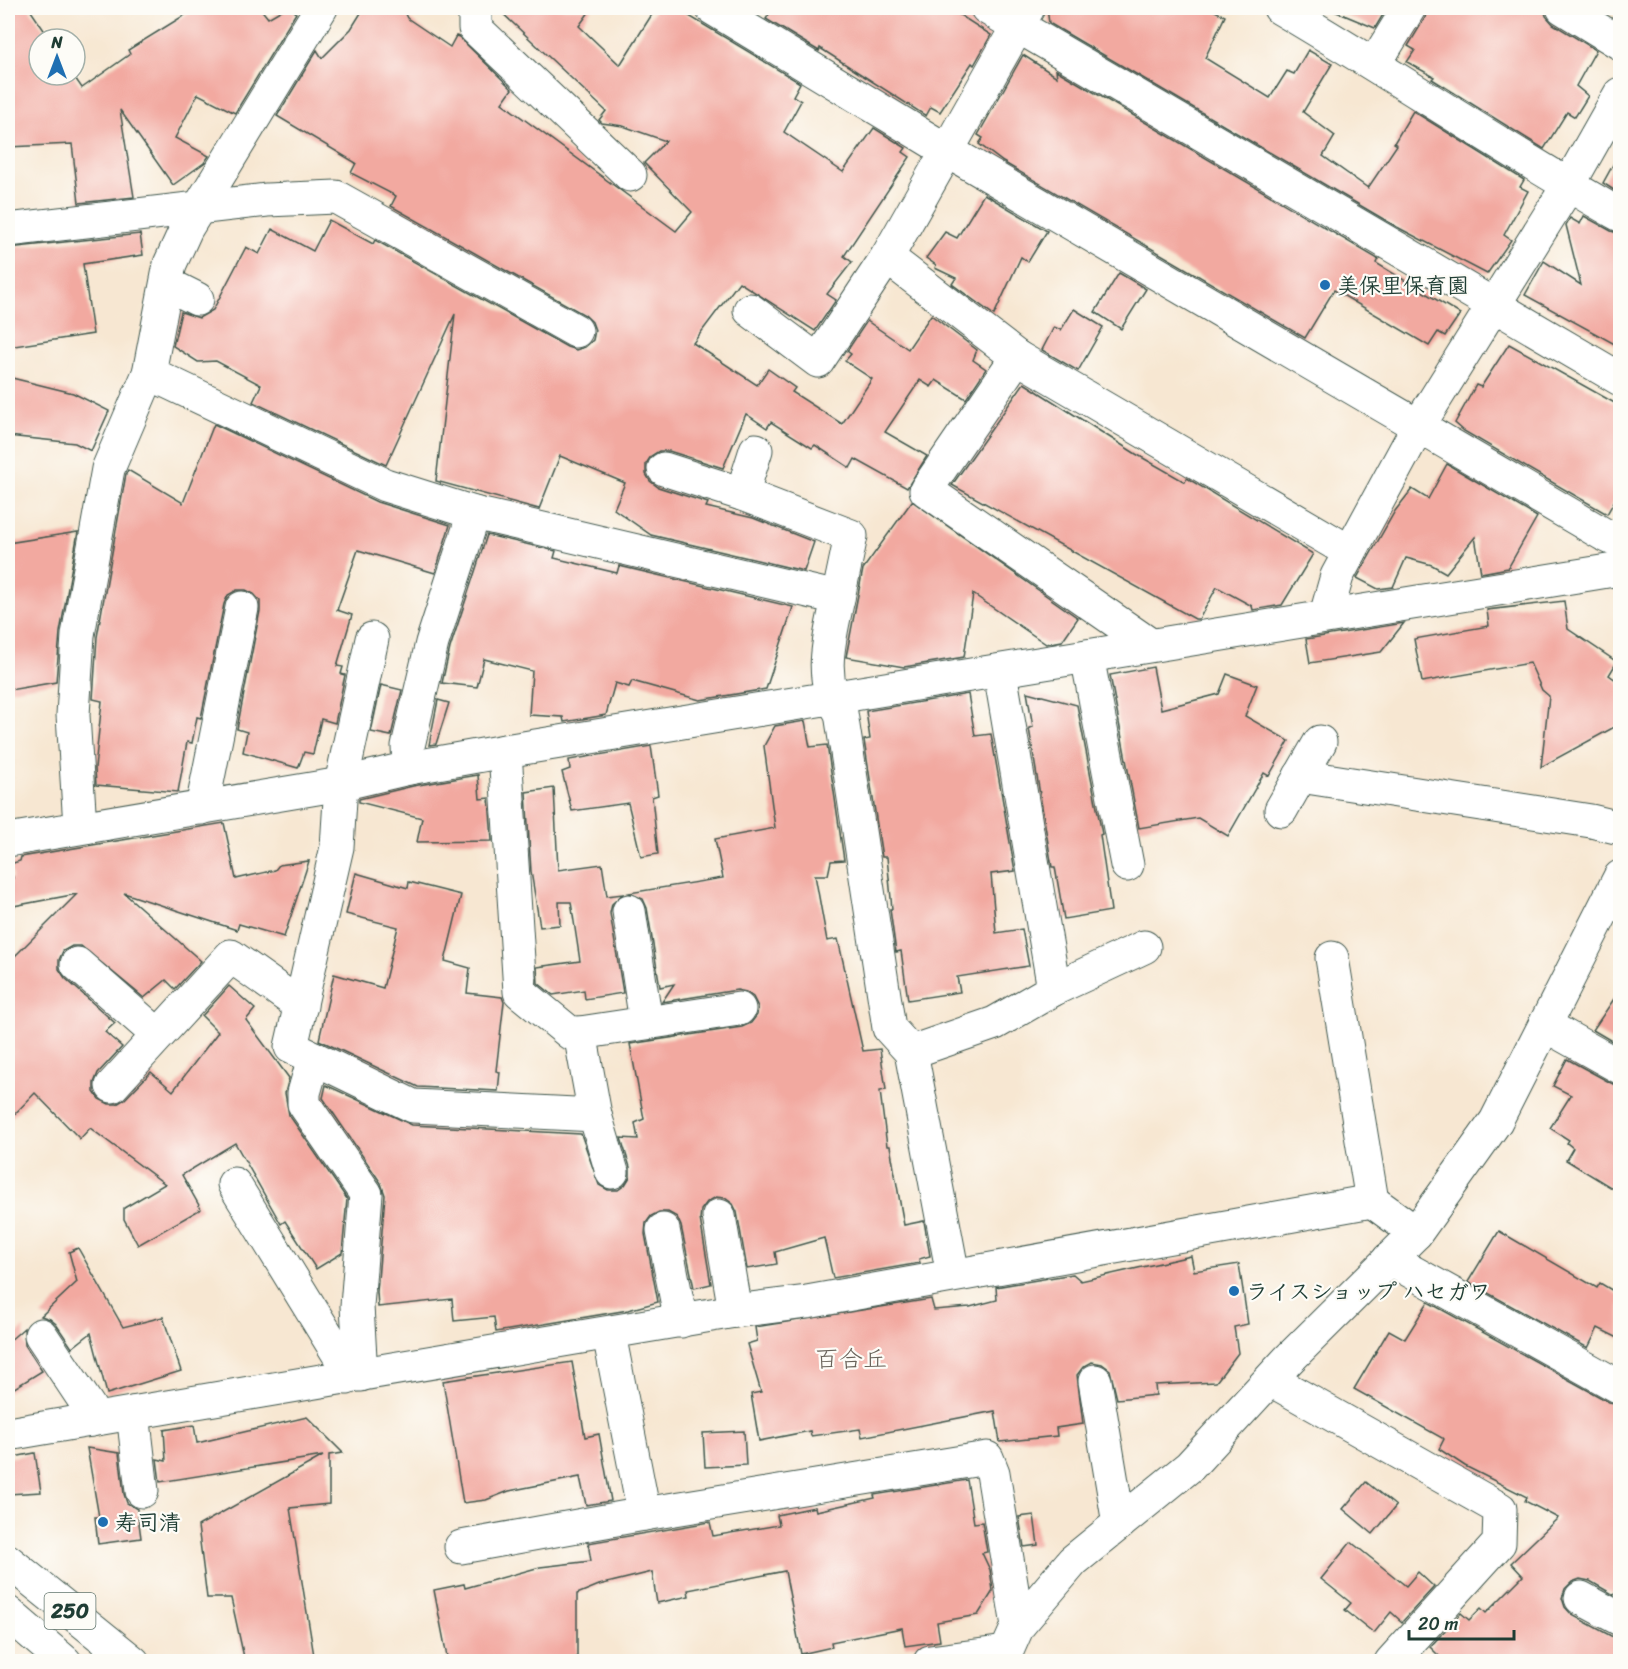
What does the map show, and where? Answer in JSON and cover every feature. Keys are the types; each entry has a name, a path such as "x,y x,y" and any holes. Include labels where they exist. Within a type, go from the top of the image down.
{"main road":[{"path":"80,826 73,715 78,635 108,469 149,373 170,264 197,208 321,8"},
{"path":"475,8 475,28 630,175"},
{"path":"712,8 946,150 1620,542"},
{"path":"987,8 1023,17 1493,305 1620,379"},
{"path":"1280,8 1375,63 1568,186 1620,215"},
{"path":"1375,63 1409,8"},
{"path":"1563,8 1620,43"},
{"path":"750,310 818,361 887,257 1023,17"},
{"path":"1326,615 1337,576 1419,425 1568,186 1620,94"},
{"path":"8,230 267,200 336,197 576,331"},
{"path":"887,257 1017,357 1350,552"},
{"path":"167,284 197,299"},
{"path":"1017,357 926,490 1149,644"},
{"path":"149,373 385,485 474,513 838,598"},
{"path":"742,494 756,450"},
{"path":"664,469 742,494 851,536 825,667 831,698 841,713 889,1028 911,1052 953,1275"},
{"path":"409,768 408,746 432,643 474,513"},
{"path":"8,840 80,826 341,784 409,768 1000,672 1149,644 1620,569"},
{"path":"202,808 242,608"},
{"path":"372,639 341,784 337,848 291,1047 413,1106 595,1115"},
{"path":"1087,656 1127,865"},
{"path":"1000,672 1054,989"},
{"path":"1281,810 1320,742"},
{"path":"505,752 520,992 570,1033 739,1009"},
{"path":"1300,776 1591,821 1620,828"},
{"path":"930,1662 1009,1646 1073,1561 1190,1466 1416,1233 1496,1121 1620,877"},
{"path":"629,911 646,1022"},
{"path":"911,1052 995,1023 1054,989 1144,947"},
{"path":"112,1086 231,956 301,1006"},
{"path":"1332,958 1372,1201 1416,1233"},
{"path":"77,964 158,1035"},
{"path":"1545,1025 1620,1067"},
{"path":"580,1033 595,1115 612,1172"},
{"path":"314,1058 304,1093 304,1104 366,1194 354,1377"},
{"path":"234,1184 354,1377"},
{"path":"8,1434 735,1311 807,1302 1372,1201"},
{"path":"719,1216 735,1311"},
{"path":"663,1230 681,1321"},
{"path":"1389,1259 1618,1386"},
{"path":"609,1334 644,1514"},
{"path":"41,1335 89,1407 91,1420"},
{"path":"1271,1380 1500,1509 1498,1543 1391,1662"},
{"path":"1095,1381 1119,1524"},
{"path":"133,1413 142,1491"},
{"path":"460,1547 644,1514 987,1458 993,1473 1009,1646"},
{"name":"250","path":"8,1561 133,1662"},
{"path":"1581,1598 1620,1619"},
{"name":"250","path":"8,1613 65,1662"}],"building":[{"path":"13,8 29,8 42,27 27,27 27,87 82,88 87,87 87,84 130,54 128,50 196,8 260,8 268,18 285,8 292,8 296,13 235,113 198,94 175,138 209,156 204,163 173,185 120,110 134,197 79,203 72,144 8,147 8,45"},
{"path":"364,8 402,8 407,18 450,47 456,36 459,37 512,89 502,103 676,231 692,212 644,163 666,141 623,126 602,123 599,120 606,111 497,8 592,8 579,26 620,65 656,8 676,8 800,83 793,96 801,101 784,132 843,172 874,128 906,148 903,152 910,157 844,256 852,262 827,294 836,300 815,331 739,282 693,343 757,385 768,369 795,388 792,392 842,424 872,379 845,361 851,354 847,351 867,321 908,349 931,315 977,350 973,360 986,369 966,399 936,380 931,387 920,380 885,432 927,456 907,488 855,459 850,468 815,445 812,448 771,422 767,428 746,414 723,468 669,451 659,451 651,456 646,464 646,474 650,481 658,487 708,503 706,507 753,518 814,542 804,571 651,535 614,509 625,483 560,456 539,509 436,481 455,314 386,465 253,402 261,385 216,361 198,362 173,346 181,312 199,318 213,310 246,247 259,254 272,229 313,251 329,220 373,244 375,240 567,347 576,350 585,347 593,340 595,330 592,322 585,315 391,206 396,196 351,173 356,163 277,116 317,50 322,58 351,29"},
{"path":"773,8 949,8 991,35 974,65 972,63 940,112 931,107 926,116 820,48 819,51 766,19"},
{"path":"1047,8 1209,8 1225,16 1205,58 1270,98 1287,71 1294,74 1308,50 1332,64 1303,112 1335,136 1323,156 1368,188 1397,145 1394,143 1413,111 1524,180 1520,187 1528,191 1504,235 1511,240 1487,274 1397,227 1049,23"},
{"path":"1327,8 1387,8 1375,28"},
{"path":"1428,8 1544,8 1546,16 1553,24 1596,50 1576,86 1588,96 1575,117 1567,112 1544,149 1432,79 1434,77 1407,62 1415,50 1408,46 1425,18"},
{"path":"1023,55 1057,77 1056,70 1378,259 1376,263 1460,314 1445,336 1438,332 1429,346 1334,290 1305,338 1003,162 979,144 983,138 978,135"},
{"path":"1620,152 1620,194 1603,183"},
{"path":"984,194 1047,231 1028,262 1021,257 994,315 952,284 956,278 935,268 936,265 926,258 945,232 957,238"},
{"path":"1584,216 1620,234 1620,347 1525,295 1544,261 1581,285 1566,225 1570,218 1580,224"},
{"path":"140,234 143,255 83,264 93,334 8,347 8,248"},
{"path":"1119,273 1146,289 1121,329 1095,312"},
{"path":"1074,309 1103,327 1078,371 1042,350 1054,327 1061,330"},
{"path":"1509,344 1620,406 1620,491 1607,514 1464,431 1455,423 1476,385 1481,387"},
{"path":"8,377 73,393 109,411 91,451 75,443 8,436"},
{"path":"1024,383 1136,454 1185,482 1187,478 1313,554 1282,605 1253,610 1252,606 1217,587 1199,619 1195,619 952,485"},
{"path":"214,424 377,502 450,525 435,573 358,550 337,610 352,615 337,666 343,667 341,674 345,675 335,723 321,719 313,754 304,752 298,768 243,752 247,732 237,729 260,601 246,590 237,590 228,595 224,604 201,718 197,717 192,743 187,742 178,792 96,785 95,768 102,701 93,699 97,637 126,474 128,470 183,503"},
{"path":"1447,464 1537,517 1508,568 1481,573 1475,537 1446,573 1432,565 1406,558 1393,587 1378,589 1357,578 1395,511 1412,489 1428,499"},
{"path":"912,501 1078,618 1062,641 1046,644 973,594 964,657 904,667 846,657 863,569"},
{"path":"78,532 60,632 56,682 10,690 8,543"},
{"path":"487,535 556,551 554,558 617,573 619,566 793,607 766,689 700,700 632,681 629,687 615,683 606,715 564,722 563,717 529,715 532,671 484,659 477,687 442,683 450,648"},
{"path":"1564,601 1568,629 1617,662 1609,675 1620,683 1620,724 1541,767 1549,696 1542,690 1530,663 1422,682 1414,639 1489,626 1487,610"},
{"path":"1404,623 1381,652 1310,663 1306,639"},
{"path":"1153,667 1161,709 1219,694 1227,674 1257,685 1245,716 1289,741 1269,776 1264,773 1228,836 1198,818 1139,828 1110,675"},
{"path":"381,685 402,690 391,736 371,732"},
{"path":"1027,692 1077,705 1102,834 1100,835 1111,911 1064,919 1055,867 1052,867 1029,728 1033,727"},
{"path":"968,694 975,736 991,734 1015,871 991,874 996,933 1022,929 1029,966 957,977 960,992 908,1000 901,951 896,952 890,909 892,909 887,857 882,857 864,740 870,739 866,711"},
{"path":"438,700 449,703 436,744 429,745"},
{"path":"805,721 810,747 827,745 844,860 831,861 828,875 815,875 827,941 838,939 863,1051 880,1049 886,1090 880,1091 887,1146 890,1146 904,1225 924,1221 930,1256 919,1259 920,1263 833,1278 824,1238 775,1252 777,1264 747,1269 737,1212 733,1204 725,1198 716,1197 707,1202 701,1210 700,1219 711,1284 694,1288 677,1217 668,1212 659,1212 651,1216 646,1223 645,1234 658,1302 628,1310 496,1332 494,1317 454,1321 452,1299 378,1307 377,1292 385,1195 381,1183 323,1098 326,1085 412,1125 581,1134 599,1185 608,1190 618,1190 625,1185 630,1177 630,1167 621,1138 638,1139 635,1123 644,1119 630,1044 742,1027 751,1023 757,1015 758,1007 753,997 737,990 662,1002 674,984 660,987 647,908 643,899 629,893 723,878 715,839 775,828 764,746 775,726"},
{"path":"651,746 658,795 652,797 658,854 641,857 628,803 572,811 562,772 570,769 569,760"},
{"path":"478,775 480,799 489,798 492,841 417,842 422,818 359,802 359,799 413,786"},
{"path":"554,788 558,870 602,864 607,896 623,894 612,904 610,913 623,993 585,999 584,990 553,995 538,983 537,967 580,961 571,902 559,902 560,925 540,927 531,871 526,792"},
{"path":"224,823 236,879 275,870 279,865 309,861 284,937 239,924 237,930 124,893 201,961 175,989 166,980 144,998 81,946 72,946 63,951 59,960 59,969 65,978 115,1023 105,1032 122,1047 98,1073 94,1083 94,1092 99,1099 109,1104 117,1104 125,1099 151,1072 173,1091 218,1032 202,1016 229,986 255,1009 246,1020 289,1078 285,1093 289,1115 347,1199 342,1253 316,1269 285,1221 281,1224 235,1143 182,1175 201,1209 138,1245 124,1219 124,1208 165,1184 90,1128 80,1139 35,1093 8,1121 8,963 77,894 8,907 8,880 13,878 10,864 20,861 21,857"},
{"path":"356,873 408,888 409,882 461,895 445,961 470,968 467,993 502,997 504,1002 496,1071 500,1072 498,1091 418,1087 319,1040 334,974 383,988 398,927 346,914"},
{"path":"1620,990 1620,1046 1593,1030"},
{"path":"1567,1059 1620,1086 1620,1193 1566,1160 1573,1148 1567,1143 1569,1140 1550,1128 1571,1095 1553,1086"},
{"path":"1499,1231 1597,1288 1600,1283 1620,1295 1620,1339 1598,1328 1588,1348 1468,1282"},
{"path":"78,1248 123,1327 163,1317 181,1371 107,1394 91,1333 72,1348 56,1324 41,1316 77,1282 69,1252"},
{"path":"1191,1256 1194,1271 1239,1264 1248,1324 1234,1327 1238,1353 1216,1382 1155,1385 1156,1395 1117,1399 1110,1370 1102,1364 1092,1362 1083,1367 1077,1375 1083,1424 1056,1428 1057,1436 1000,1442 995,1411 862,1437 860,1429 811,1436 810,1431 759,1441 751,1394 761,1392 747,1344 757,1341 755,1327 931,1299 934,1310 970,1307 997,1300 996,1287 1073,1274 1081,1281"},
{"path":"1428,1302 1609,1402 1620,1404 1620,1585 1614,1595 1590,1581 1580,1579 1572,1582 1565,1589 1562,1598 1565,1607 1572,1615 1611,1636 1620,1638 1620,1662 1445,1662 1430,1647 1461,1613 1469,1620 1481,1608 1486,1613 1523,1576 1511,1563 1558,1518 1525,1501 1527,1497 1465,1466 1439,1449 1444,1439 1354,1389 1389,1330 1405,1339"},
{"path":"24,1328 25,1345 42,1371 8,1392 8,1342"},
{"path":"572,1362 585,1437 599,1434 611,1501 586,1505 580,1477 509,1491 486,1500 463,1503 443,1381"},
{"path":"307,1417 343,1453 329,1455 329,1504 290,1508 315,1662 245,1662 231,1598 207,1598 198,1526 323,1456 160,1482 157,1459 166,1461 164,1430 194,1425 197,1443"},
{"path":"744,1431 746,1465 705,1467 703,1433"},
{"path":"87,1448 119,1453 124,1494 127,1503 137,1509 141,1538 98,1544 95,1517 99,1517"},
{"path":"35,1453 41,1492 8,1494 8,1458"},
{"path":"967,1480 974,1523 982,1522 987,1552 982,1553 990,1570 993,1591 978,1615 937,1622 940,1641 905,1646 902,1628 831,1642 832,1647 801,1654 785,1571 688,1590 689,1596 657,1603 652,1572 599,1585 577,1594 577,1662 448,1662 434,1590 464,1584 465,1588 540,1567 591,1561 588,1543 710,1522 713,1536 779,1525 777,1515 815,1507 816,1511 875,1498 874,1495"},
{"path":"1366,1482 1396,1506 1373,1534 1343,1509"},
{"path":"1034,1515 1038,1545 1024,1547 1019,1517"},
{"path":"1351,1542 1406,1586 1418,1572 1434,1587 1402,1622 1391,1612 1374,1633 1345,1610 1351,1603 1321,1579"}],"place":[{"name":"美保里保育園","path":"1325,285"},
{"name":"ライスショップ ハセガワ","path":"1234,1291"},
{"name":"寿司清","path":"103,1522"}],"district":[{"name":"百合丘","path":"851,1359"}]}
